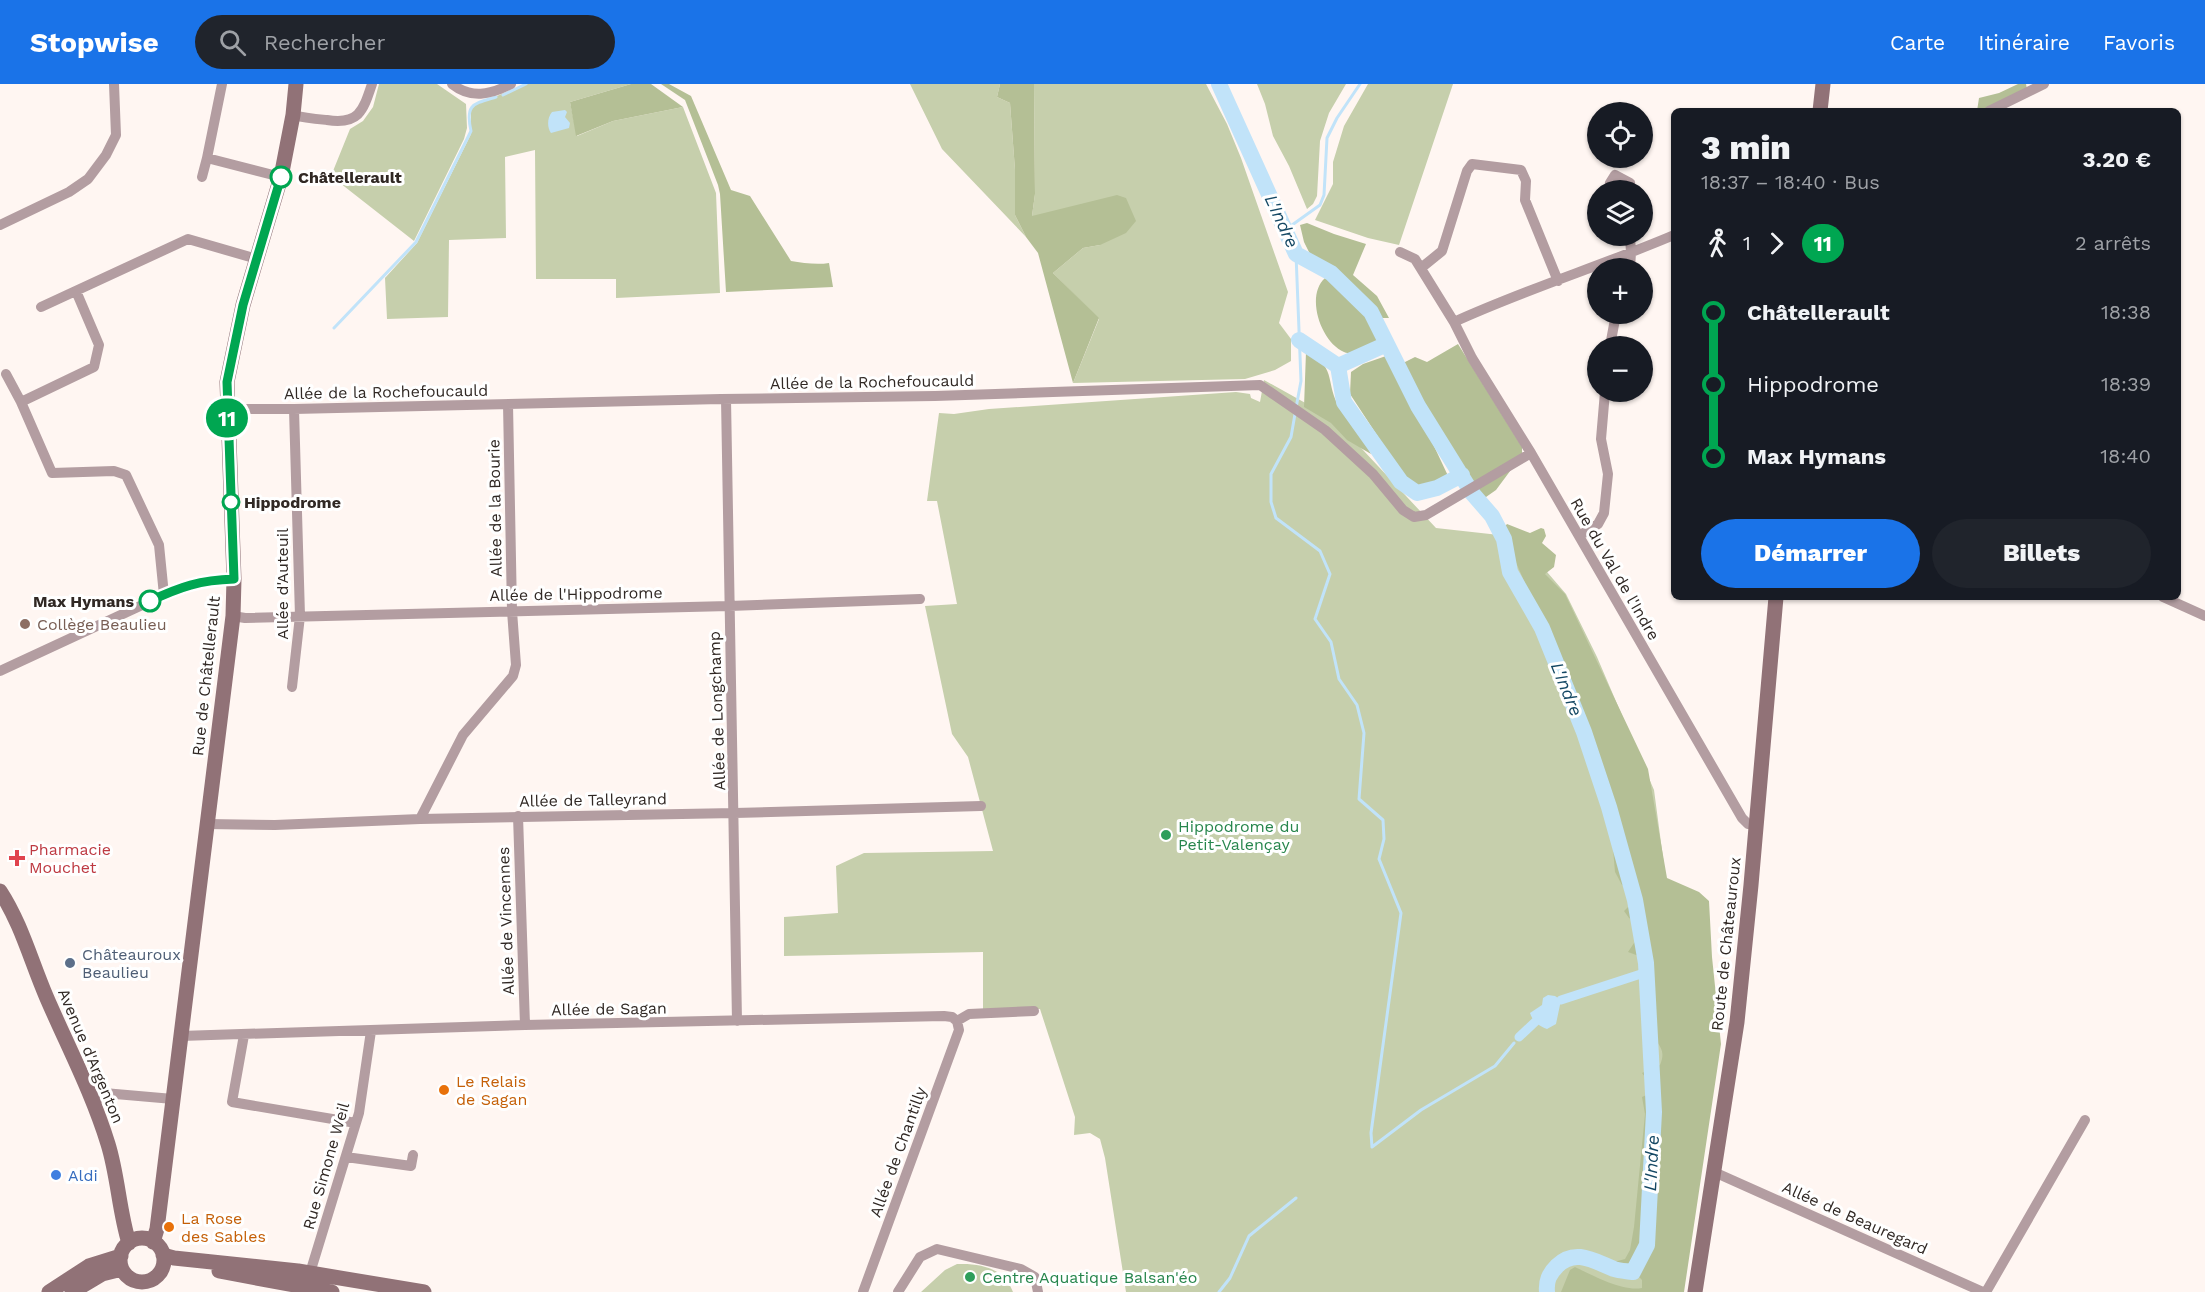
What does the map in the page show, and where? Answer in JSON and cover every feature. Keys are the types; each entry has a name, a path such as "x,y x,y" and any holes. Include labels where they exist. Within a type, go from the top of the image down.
{"main road":[{"name":"Rue de Châtellerault","path":"153,1242 157,1229 233,616 234,579 227,382 243,305 281,177 293,115 292,84"},
{"path":"1820,108 1822,84"},
{"name":"Route de Châteauroux","path":"1695,1292 1737,1022 1776,600"},
{"name":"Avenue d'Argenton","path":"0,891 94,1103 116,1172 127,1236"},
{"path":"49,1292 89,1266 127,1274 138,1282 150,1286 163,1261 158,1246 153,1242 127,1236 127,1274"},
{"path":"163,1261 174,1258 321,1285 423,1292"},
{"path":"72,1292 102,1274 127,1274"}],"street":[{"path":"0,225 69,192 88,179 106,155 116,135 114,84"},
{"path":"202,177 222,84"},
{"path":"293,115 343,123 353,120 365,104 372,84"},
{"path":"452,84 471,95 480,95 511,84"},
{"path":"1995,108 2044,84"},
{"path":"207,158 281,177"},
{"path":"1421,268 1442,251 1467,171 1472,164 1521,170 1526,181 1525,200 1558,281"},
{"path":"1612,180 1615,175 1624,180"},
{"path":"1454,322 1509,297 1558,281 1671,236"},
{"path":"41,307 188,238 257,259"},
{"path":"1630,246 1631,258"},
{"name":"Rue du Val de l'Indre","path":"1400,252 1415,260 1421,268 1454,322 1472,358 1532,453 1742,818 1748,824 1756,825"},
{"path":"21,402 94,367 99,345 76,291"},
{"path":"6,374 21,402 52,473 114,471 126,475 159,545 164,595"},
{"name":"Allée de la Rochefoucauld","path":"227,409 294,410 935,396 1260,385 1325,430 1373,474 1403,510 1414,517 1426,515 1532,453"},
{"name":"Allée de Longchamp","path":"726,399 737,1021"},
{"path":"1579,536 1598,524 1604,513 1608,474 1601,440 1604,402"},
{"name":"Allée de la Bourie","path":"420,819 463,735 513,676 516,665 512,611 508,404"},
{"name":"Allée d'Auteuil","path":"292,687 300,616 294,410"},
{"path":"0,671 181,587 202,582 234,579"},
{"name":"Allée de l'Hippodrome","path":"233,616 729,606 920,599"},
{"path":"2170,600 2205,616"},
{"name":"Allée de Talleyrand","path":"207,824 264,825 519,816 981,806"},
{"name":"Allée de Vincennes","path":"519,816 525,1025"},
{"name":"Allée de Sagan","path":"181,1036 525,1025 944,1016 952,1017 957,1021 969,1014 1035,1011"},
{"name":"Allée de Chantilly","path":"863,1292 958,1030 957,1021"},
{"name":"Rue Simone Weil","path":"321,1285 346,1157 356,1123 371,1031"},
{"path":"244,1035 232,1101 356,1123"},
{"path":"94,1103 104,1093 173,1099"},
{"path":"1984,1292 2085,1120"},
{"path":"346,1157 411,1166 413,1155"},
{"name":"Allée de Beauregard","path":"1714,1172 1984,1292"},
{"path":"898,1292 920,1257 937,1249 1021,1269 1035,1277 1038,1292"}],"green space":[{"path":"379,84 437,84 466,104 467,128 464,139 414,241 331,176 350,129 363,121 373,107"},
{"path":"527,84 631,84 570,102 577,136 613,121 683,107 716,193 720,293 616,298 616,279 536,279 535,150 505,157 506,238 449,240 448,317 387,319 385,278 417,243 471,134 471,110 474,105"},
{"path":"631,84 651,84 683,107 613,121 576,136 570,102"},
{"path":"661,84 669,84 691,96 731,190 750,196 791,261 829,263 833,287 726,292 718,185 685,100"},
{"path":"910,84 1000,84 997,97 1010,103 1015,170 1015,215 1026,237 942,149"},
{"path":"1000,84 1034,84 1035,194 1032,216 1117,195 1126,198 1136,221 1126,233 1100,245 1083,248 1053,273 1099,318 1073,383 1038,253 1026,237 1015,215 1015,170 1010,103 997,97"},
{"path":"1034,84 1206,84 1227,124 1241,158 1288,292 1279,323 1291,339 1291,361 1275,370 1245,379 1073,383 1099,319 1053,273 1083,248 1100,245 1032,216 1035,194"},
{"path":"1257,84 1346,84 1329,113 1320,141 1317,196 1307,209 1289,166 1273,136"},
{"path":"1368,84 1453,84 1399,245 1368,238 1315,220 1333,184 1333,162 1344,126"},
{"path":"2018,84 2026,84 2027,89 1988,108 1977,108 1979,98 1999,93"},
{"path":"1307,223 1366,244 1353,275 1377,296 1389,318 1381,318 1351,285 1310,254 1300,225"},
{"path":"1325,278 1347,292 1368,319 1380,343 1362,351 1349,353 1336,347 1329,339 1318,318 1316,307 1319,286"},
{"path":"1458,344 1522,447 1522,455 1496,490 1486,497 1479,498 1405,369 1405,362 1415,357 1427,362"},
{"path":"1306,352 1326,368 1337,403 1371,454 1347,440 1331,423 1304,407"},
{"path":"1386,356 1449,478 1418,487 1407,481 1350,394 1351,372 1363,364"},
{"path":"1264,380 1334,419 1436,528 1517,537 1566,594 1597,657 1654,790 1666,880 1661,1292 1126,1292 1100,1139 1090,1133 1074,1135 1075,1117 1040,1009 983,1009 983,952 784,956 784,917 838,913 836,866 864,853 993,851 968,757 952,734 925,606 957,604 937,501 927,501 939,413 954,414 989,409 1236,392 1250,394 1251,398 1260,402"},
{"path":"1507,524 1530,533 1544,529 1546,536 1542,543 1556,555 1554,567 1545,574 1565,594 1648,769 1667,878 1699,892 1709,901 1721,1044 1684,1292 1561,1292 1570,1270 1575,1267 1626,1288 1642,1288 1642,1280 1638,1276 1610,1263 1625,1259 1630,1250 1645,1114 1642,1097 1651,1093 1649,1082 1642,1073 1660,1065 1662,1050 1652,1030 1647,959 1628,952 1634,943 1644,936 1641,925 1629,918 1624,911 1636,899 1633,887 1622,885 1615,872 1613,849 1622,845 1595,761 1594,751 1559,662 1502,530"},
{"name":"Centre Aquatique Balsan'éo","path":"957,1264 983,1266 998,1272 1013,1292 921,1292 945,1270"}],"water":[{"path":"565,110 567,112 565,117 570,123 569,128 551,133 548,122 550,114"},
{"path":"1548,995 1561,1000 1556,1024 1547,1029 1537,1023 1530,1013 1542,1005 1543,998"}],"waterway":[{"path":"503,95 526,84"},
{"name":"L'Indre","path":"1219,84 1296,254 1331,273 1371,312 1418,406 1472,493 1492,516 1504,539 1510,572 1542,628 1584,732 1609,807 1635,900 1646,963 1654,1112 1647,1245 1633,1272 1614,1269 1585,1258 1578,1257 1564,1261 1550,1275 1547,1292"},
{"path":"1285,230 1320,205 1324,195 1327,138 1337,118 1360,84"},
{"path":"334,328 416,242 471,131 470,110 476,104 496,97"},
{"path":"1296,254 1301,381 1296,408"},
{"path":"1299,340 1338,366 1344,402 1401,482 1417,493 1437,488 1462,475"},
{"path":"1338,366 1387,344"},
{"path":"1295,414 1291,437 1271,474 1271,502 1276,518 1320,551 1330,574 1315,619 1331,642 1339,679 1357,705 1364,733 1359,799 1383,820 1384,839 1379,859 1401,913 1371,1133 1372,1147"},
{"path":"1561,1000 1647,972"},
{"path":"1519,1037 1535,1022"},
{"path":"1372,1147 1421,1110 1495,1066 1514,1043"},
{"path":"1219,1292 1230,1278 1249,1236 1296,1198"}],"bus line":[{"name":"11","path":"150,601 181,587 202,582 234,579 227,382 243,305 281,177"}],"place":[{"name":"Châtellerault","path":"281,177"},
{"name":"Hippodrome","path":"231,502"},
{"name":"Max Hymans","path":"150,601"},
{"name":"Collège Beaulieu","path":"25,624"},
{"name":"Hippodrome du Petit-Valençay","path":"1166,835"},
{"name":"Pharmacie Mouchet","path":"17,858"},
{"name":"Châteauroux Beaulieu","path":"70,963"},
{"name":"Le Relais de Sagan","path":"444,1090"},
{"name":"Aldi","path":"56,1175"},
{"name":"La Rose des Sables","path":"169,1227"},
{"name":"Centre Aquatique Balsan'éo","path":"970,1277"}]}
